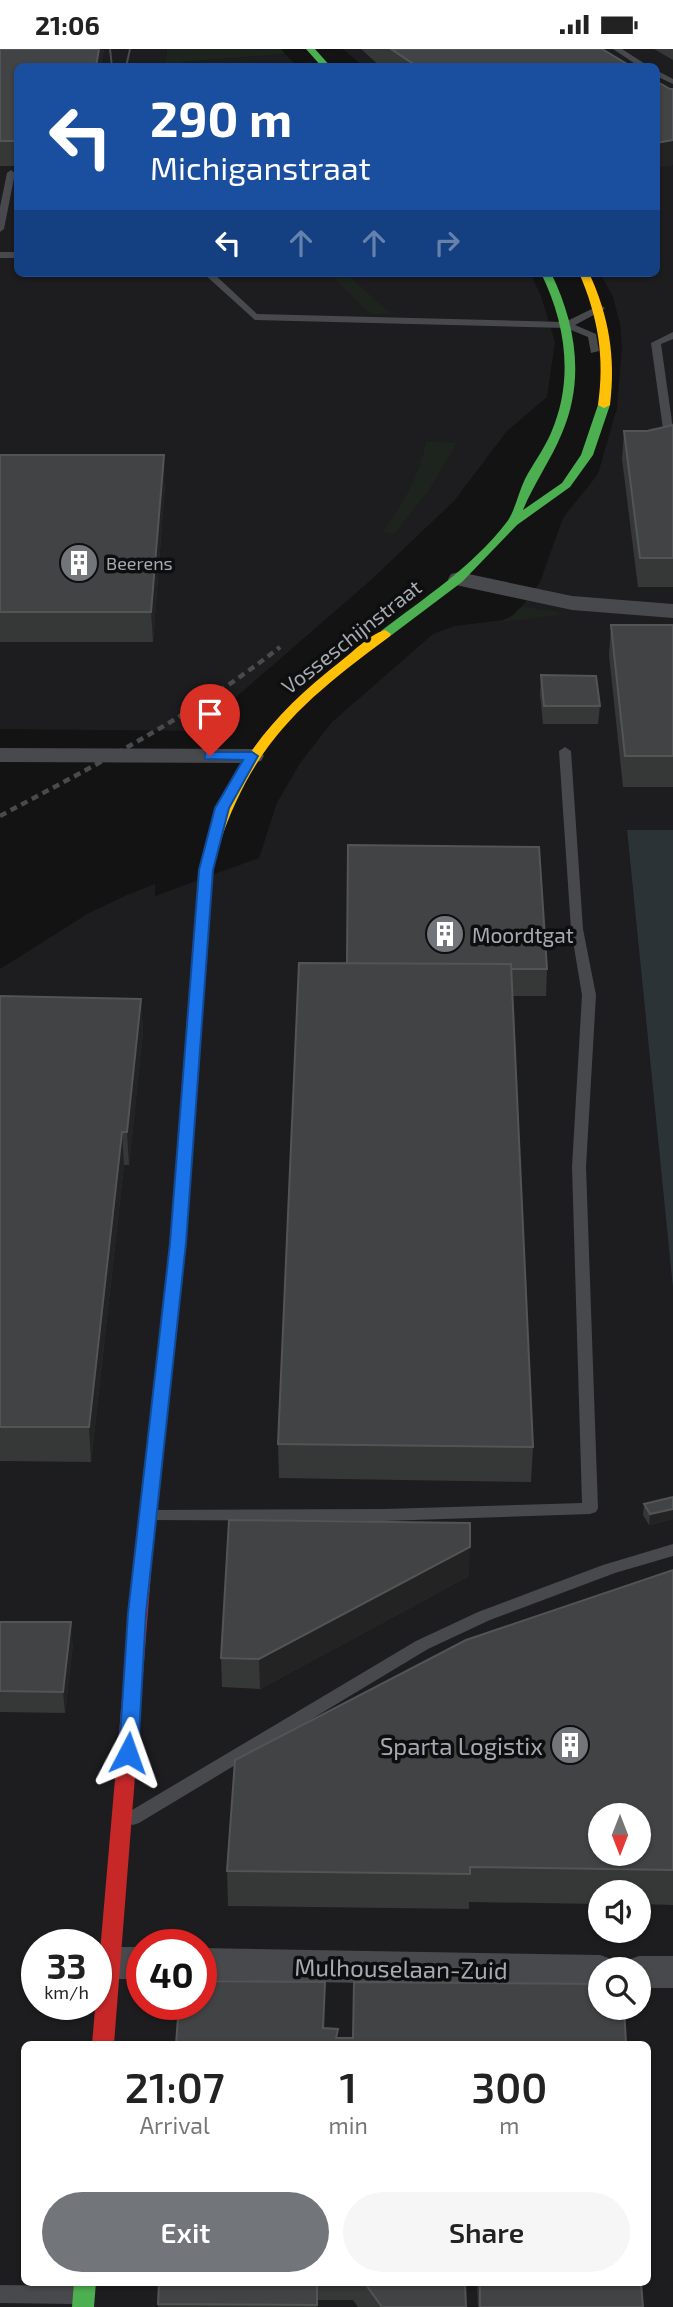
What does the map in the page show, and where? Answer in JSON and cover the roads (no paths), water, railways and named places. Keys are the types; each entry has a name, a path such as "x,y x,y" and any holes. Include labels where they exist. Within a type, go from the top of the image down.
{"street":[{"path":"310,49 323,63"},
{"name":"Vosseschijnstraat","path":"513,523 524,493 563,416 570,370 567,325 560,301 548,277"},
{"name":"Vosseschijnstraat","path":"104,2041 125,1963 123,1825 137,1613 178,1243 206,870 222,808 252,756 275,726 325,679 459,579 513,523 571,479 593,438 607,394 609,349 600,309 586,277"},
{"path":"459,579 572,603 673,611"},
{"path":"0,755 252,756"},
{"name":"Mulhouselaan-Zuid","path":"217,1965 588,1971"},
{"path":"651,1972 673,1972"}],"lane":[{"path":"617,49 640,63"},
{"path":"0,173 14,173 0,229"},
{"path":"212,277 255,317 567,325 593,336 594,360"},
{"path":"567,325 600,309"},
{"path":"669,436 656,343 673,335"},
{"path":"595,379 607,394"},
{"path":"149,1516 384,1515 590,1508 579,1167 589,995 577,929 565,751"},
{"path":"123,1825 422,1645 609,1569 673,1551"},
{"path":"0,2294 84,2295"}],"tram line":[{"path":"110,49 112,63"},
{"path":"127,63 130,49"}],"railway":[{"path":"0,816 179,717 280,647"}],"place":[{"name":"Beerens","path":"79,563"},
{"name":"Moordtgat","path":"445,934"},
{"name":"Sparta Logistix","path":"570,1745"}]}
